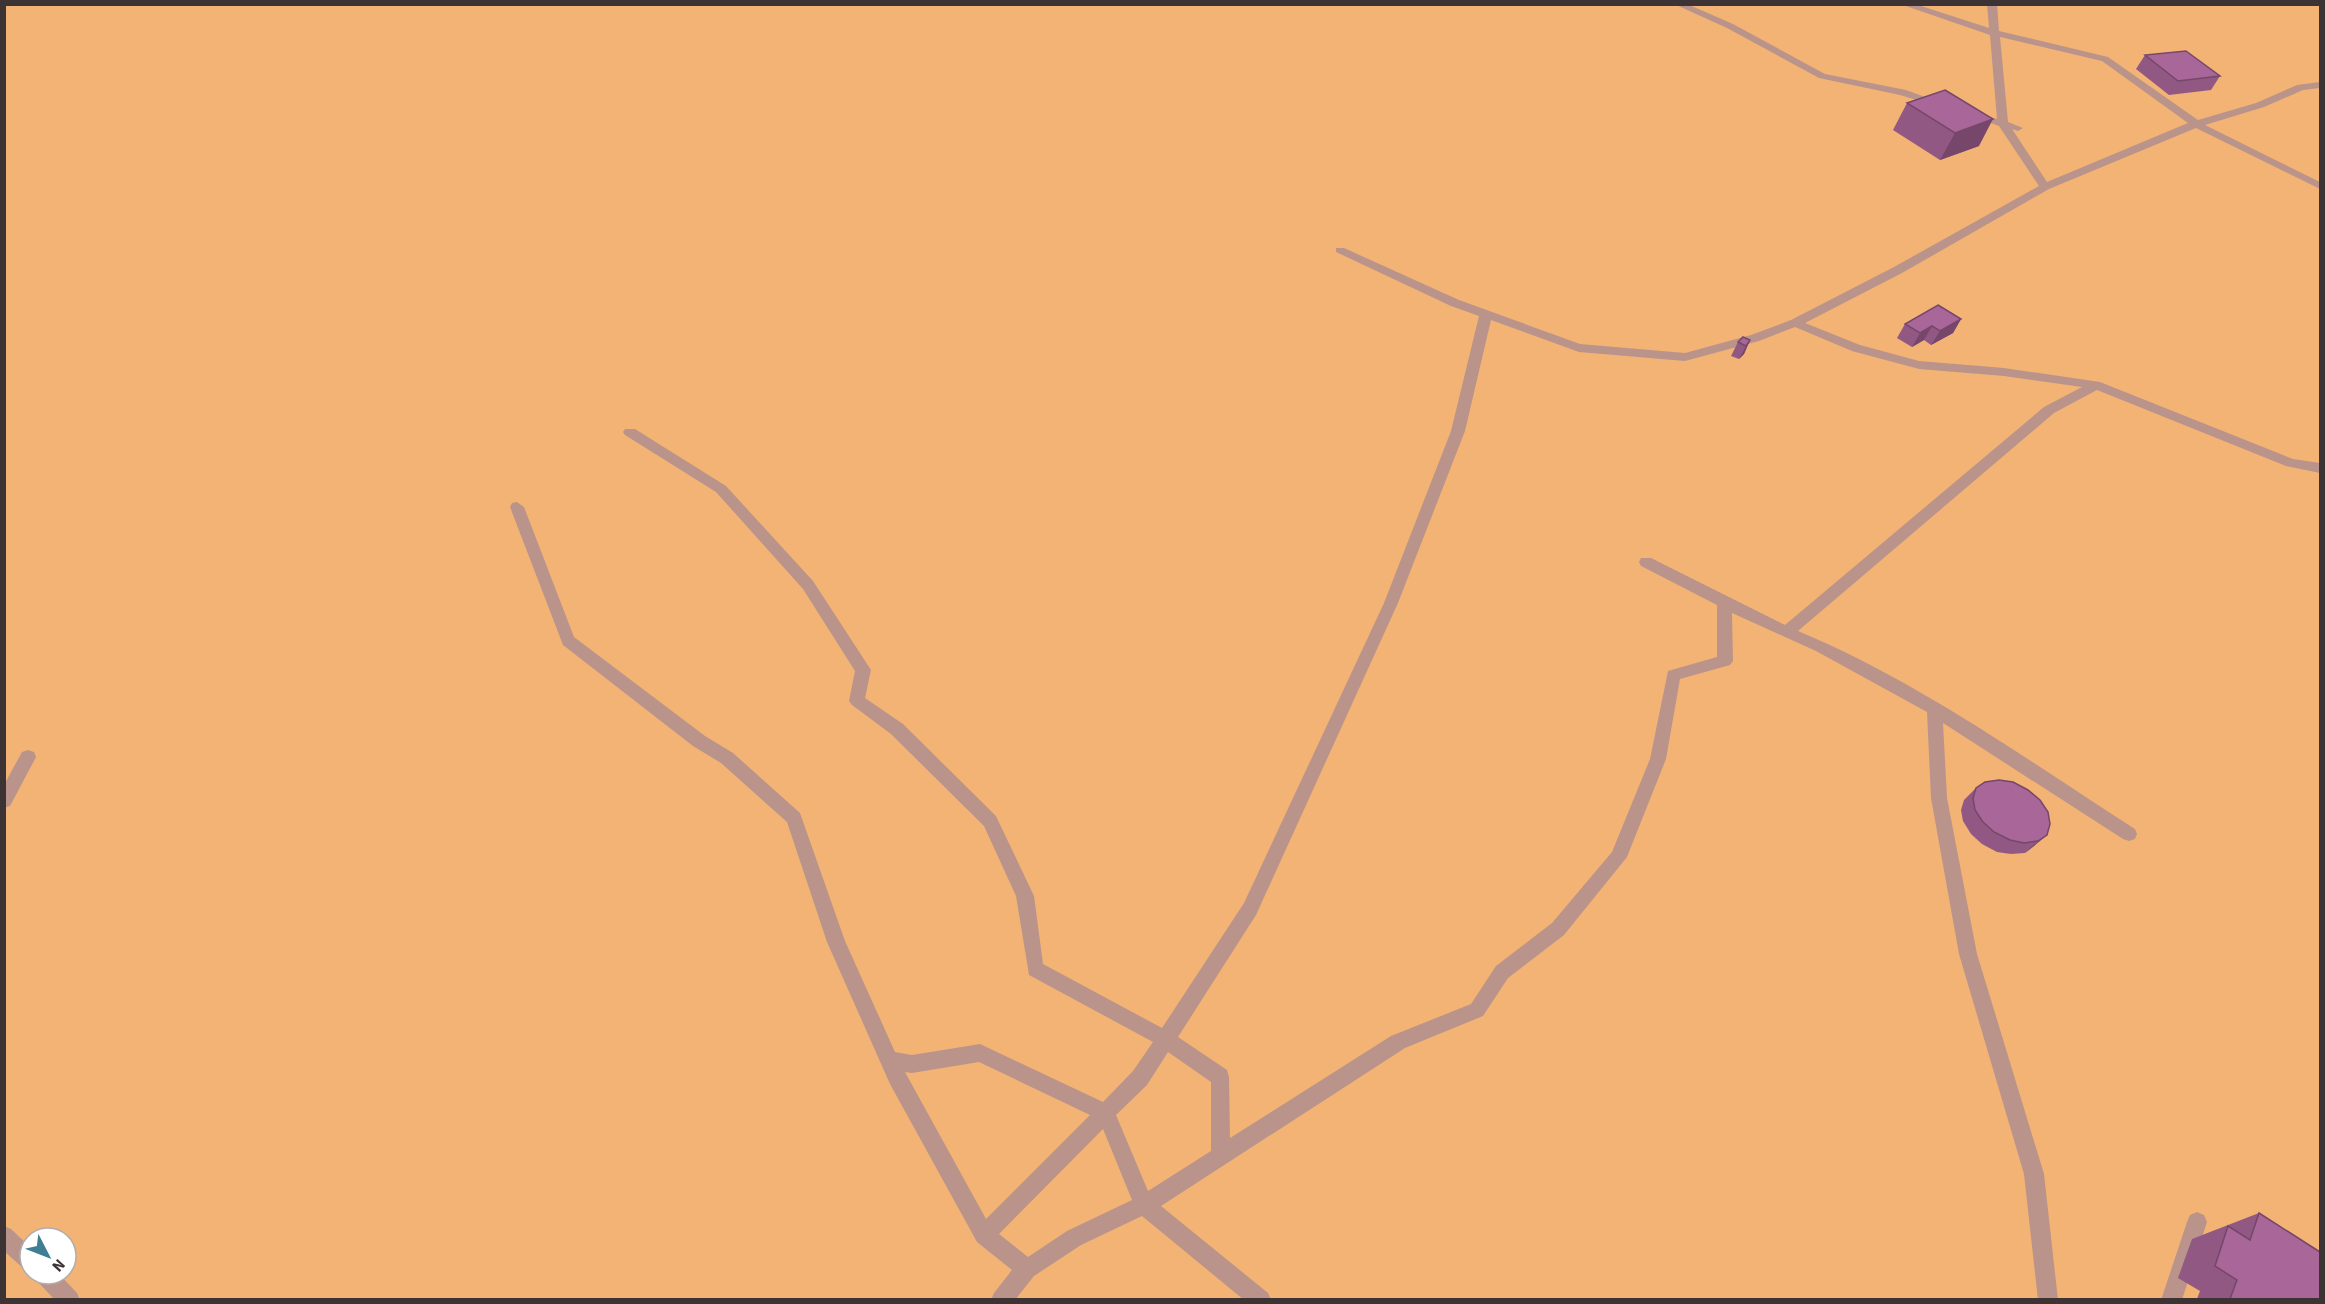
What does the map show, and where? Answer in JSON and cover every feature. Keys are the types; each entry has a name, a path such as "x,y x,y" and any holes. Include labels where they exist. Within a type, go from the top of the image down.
{"street":[{"path":"1678,4 1731,26 1822,76 1902,92 1947,106"},
{"path":"1904,4 1995,33 2105,59 2196,124 2320,186"},
{"path":"1992,4 2003,124 2045,187"},
{"path":"1340,250 1455,303 1579,348 1685,357 1755,338 1795,322 1898,270 2045,187 2196,124 2260,105 2301,87 2320,84"},
{"path":"1958,110 2018,128"},
{"path":"984,1235 1140,1078 1250,909 1382,624 1458,431 1486,314"},
{"path":"1795,322 1856,348 1919,365 2004,372 2096,385 2291,463 2320,468"},
{"path":"1787,632 2049,410 2096,385"},
{"path":"630,432 721,489 808,585 863,670 857,701 897,729 990,821 1025,896 1035,969 1165,1040 1220,1077 1221,1156"},
{"path":"517,507 568,641 699,741 727,758 794,818 836,942 889,1060 984,1235 1027,1269"},
{"path":"1646,562 1724,602 1821,647 1935,709 2129,834"},
{"path":"1001,1299 1027,1269 1074,1238 1144,1205 1398,1042 1477,1010 1502,972 1558,929 1619,857 1659,759 1673,675 1725,661 1724,602"},
{"path":"1935,709 1939,798 1968,954 2034,1174 2048,1299"},
{"path":"4,801 28,757"},
{"path":"889,1060 912,1064 980,1053 1106,1113 1144,1205 1261,1299"},
{"path":"2171,1299 2197,1222"},
{"path":"4,1236 18,1249"},
{"path":"56,1286 70,1299"}],"shaded area":[{"path":"5,5 2320,5 2320,1299 5,1300"}],"building":[{"path":"2186,51 2220,76 2178,81 2145,55"},
{"path":"1945,90 1993,119 1955,133 1907,103"},
{"path":"1938,305 1961,319 1940,331 1932,326 1920,333 1905,324"},
{"path":"1743,337 1750,340 1746,346 1738,342"},
{"path":"1999,780 2013,782 2040,800 2048,812 2050,824 2047,835 2038,841 2024,843 2010,840 1994,832 1983,822 1975,810 1973,798 1976,788 1985,782"},
{"path":"2259,1213 2320,1252 2320,1299 2230,1299 2237,1280 2215,1266 2228,1226 2250,1240"}]}
